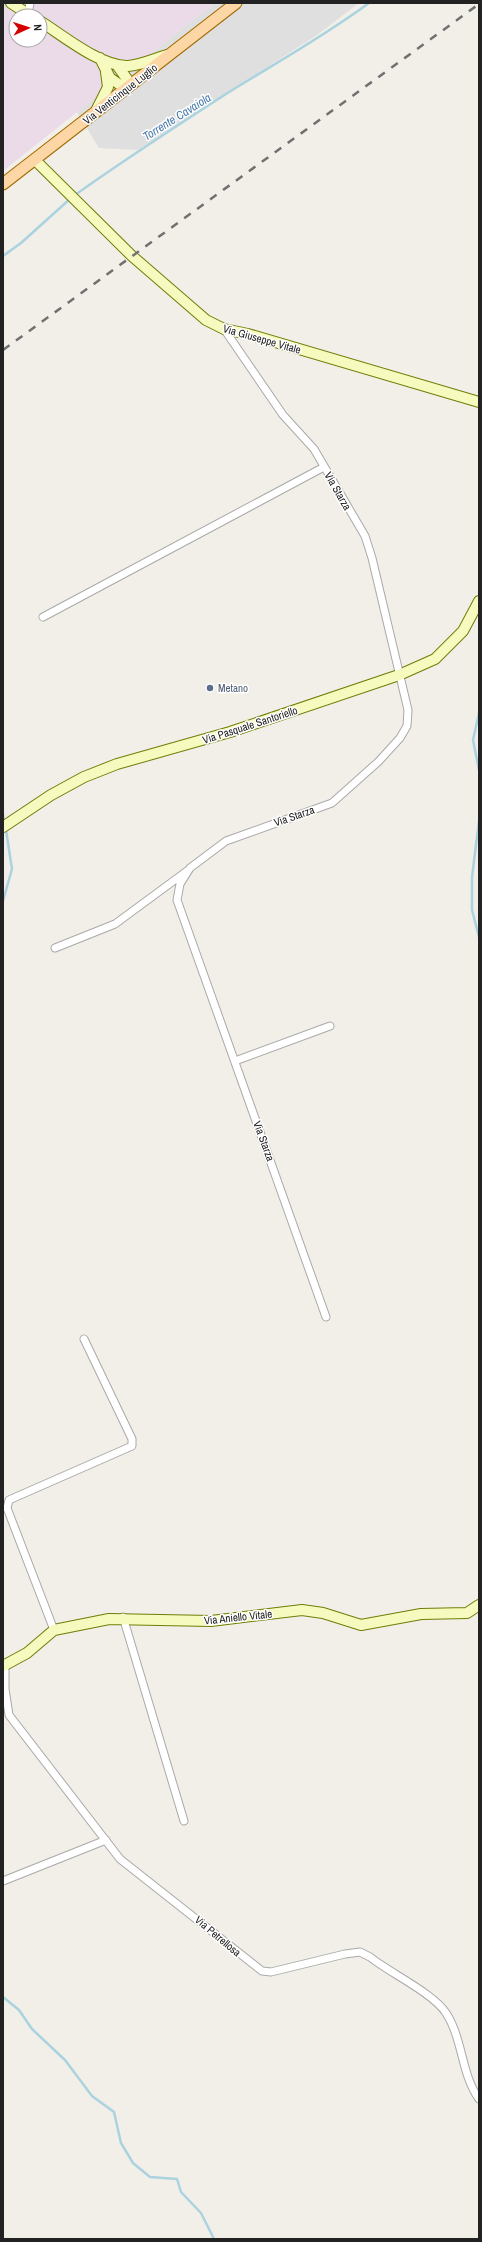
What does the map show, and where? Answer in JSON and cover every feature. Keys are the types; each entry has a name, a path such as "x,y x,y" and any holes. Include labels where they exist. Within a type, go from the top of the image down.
{"main road":[{"name":"Via Venticinque Luglio","path":"3,184 236,3"}],"street":[{"path":"48,26 100,58 117,65 139,64 170,54"},
{"path":"100,58 110,78 126,89 127,79 117,65"},
{"path":"95,112 108,86 106,72"},
{"name":"Via Giuseppe Vitale","path":"35,160 63,189 164,285 206,320 224,329 248,334 479,402"},
{"name":"Via Starza","path":"224,329 283,415 314,449 365,536 372,558 408,710 407,726 400,738 378,762 332,803 226,841 190,868 180,884 177,900 326,1317"},
{"path":"43,617 324,467"},
{"name":"Via Pasquale Santoriello","path":"3,827 50,795 84,777 117,764 230,732 399,675 435,659 449,647 463,631 479,601"},
{"path":"55,948 115,924 190,868"},
{"path":"235,1061 330,1026"},
{"path":"54,1630 7,1508 9,1500 132,1446 132,1439 84,1339"},
{"name":"Via Aniello Vitale","path":"4,1666 27,1653 54,1630 124,1617 211,1621 302,1610 323,1613 361,1624 421,1614 467,1613 479,1605"},
{"path":"124,1617 184,1821"},
{"name":"Via Petrellosa","path":"4,1666 5,1689 9,1715 120,1859 262,1971 271,1972 324,1958 360,1952 431,1998 446,2012 450,2020 465,2070 479,2099"},
{"path":"3,1881 106,1840"}],"shaded area":[{"path":"3,3 214,3 3,171"},
{"path":"214,3 359,3 317,35 138,150 99,148 77,112"}],"waterway":[{"name":"Torrente Cavaiola","path":"75,195 131,156 226,94 316,39 369,3"},
{"name":"Torrente Cavaiola","path":"3,256 21,243 71,198"},
{"path":"479,713 473,740 479,770"},
{"path":"3,814 4,823"},
{"path":"479,821 472,877 472,910 479,937"},
{"path":"3,901 12,869 6,830"},
{"path":"3,1997 19,2010 32,2029 65,2060 92,2096 114,2112 121,2143 133,2163 150,2177 177,2179 181,2192 201,2213 214,2239"}],"railway":[{"path":"3,350 479,4"}],"place":[{"name":"Metano","path":"210,688"}]}
